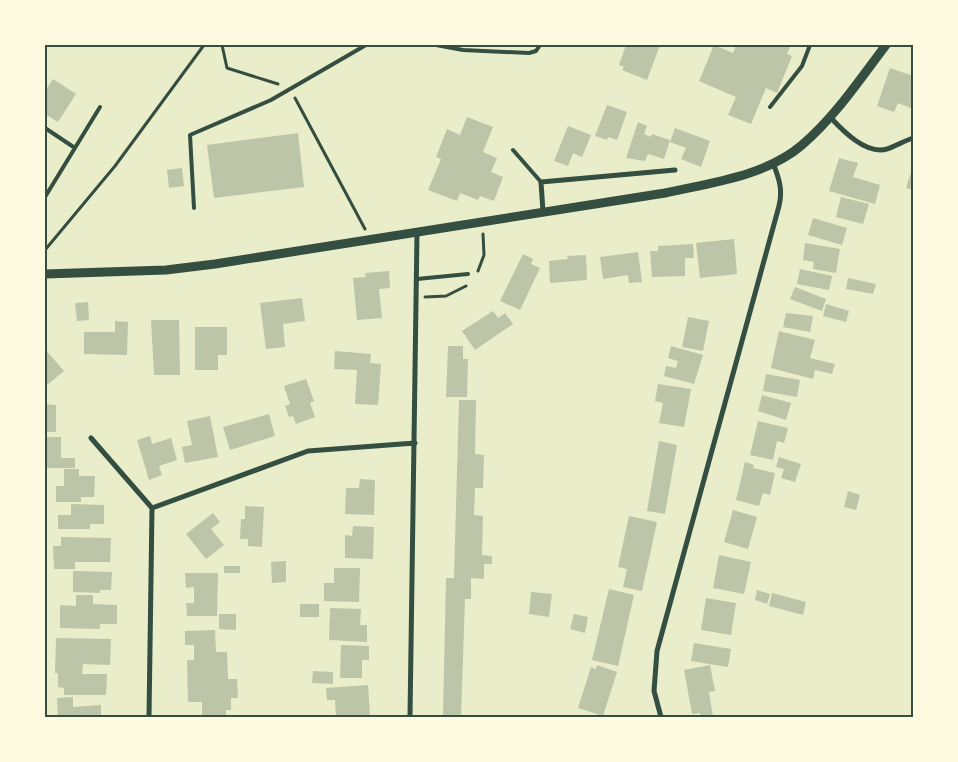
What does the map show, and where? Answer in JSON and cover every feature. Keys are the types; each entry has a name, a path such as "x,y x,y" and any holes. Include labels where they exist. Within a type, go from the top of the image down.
{"street":[{"path":"45,274 166,270 291,254 702,185 727,179 773,163 801,146 830,117 886,45"},
{"path":"830,117 859,142 876,150 885,150 913,138"},
{"path":"660,717 654,691 656,651 782,194 781,184 773,163"},
{"path":"543,212 541,182 675,170"},
{"path":"410,717 418,233"},
{"path":"91,438 152,508 149,717"},
{"path":"152,508 308,451 415,443"}],"lane":[{"path":"194,208 190,134 271,100 366,45"},
{"path":"436,45 463,50 529,53 536,51 540,45"},
{"path":"770,107 802,66 810,45"},
{"path":"45,197 100,107"},
{"path":"45,128 75,148"},
{"path":"513,150 541,182"},
{"path":"418,279 468,274"}],"path":[{"path":"45,250 115,166 204,45"},
{"path":"222,45 227,68 290,89 367,231"}],"building":[{"path":"626,45 660,45 647,80 622,70 624,67 619,65"},
{"path":"714,45 733,53 736,45 791,45 787,54 792,56 777,93 766,88 751,124 728,115 736,97 699,81"},
{"path":"890,68 913,76 913,109 898,103 894,112 877,106"},
{"path":"53,79 76,94 58,122 45,114 45,87 47,88"},
{"path":"607,105 627,112 617,140 608,137 607,140 595,136"},
{"path":"467,117 493,127 483,152 497,158 491,172 503,177 494,201 480,196 478,200 460,193 457,201 428,190 441,159 436,157 447,129 460,135"},
{"path":"638,122 647,126 644,134 651,137 652,134 670,140 664,159 648,154 645,161 626,158"},
{"path":"568,126 591,135 582,157 573,153 568,166 554,161"},
{"path":"675,128 710,141 701,167 681,159 686,148 670,142"},
{"path":"298,133 304,187 214,198 207,145"},
{"path":"839,158 858,163 853,177 880,185 875,204 829,191"},
{"path":"182,168 184,186 169,188 167,170"},
{"path":"911,172 913,173 913,190 906,188"},
{"path":"841,197 869,204 863,224 836,217"},
{"path":"813,218 847,228 842,245 808,235"},
{"path":"734,239 737,274 700,278 696,243"},
{"path":"805,243 840,249 836,273 813,269 814,262 803,260"},
{"path":"693,244 694,258 685,258 685,276 652,277 650,251 658,251 658,246"},
{"path":"638,252 642,282 629,283 628,275 603,279 600,257"},
{"path":"523,254 533,259 531,264 540,268 520,310 500,301"},
{"path":"586,255 587,280 550,283 549,261 568,259 567,256"},
{"path":"800,269 832,276 829,290 797,284"},
{"path":"389,271 390,288 379,289 382,318 357,320 353,278 366,277 365,273"},
{"path":"848,278 876,284 873,294 846,289"},
{"path":"795,287 826,299 822,311 790,299"},
{"path":"302,298 305,321 283,324 285,347 266,349 260,303"},
{"path":"88,302 89,320 77,321 75,303"},
{"path":"826,304 849,311 846,322 823,316"},
{"path":"493,311 498,318 505,313 513,324 475,350 462,331"},
{"path":"786,313 813,316 810,332 783,327"},
{"path":"688,317 709,321 703,351 682,347"},
{"path":"151,320 179,320 180,375 154,375"},
{"path":"115,321 128,322 127,355 84,354 84,332 115,332"},
{"path":"195,327 227,327 227,355 218,355 218,370 195,370"},
{"path":"779,331 815,340 810,358 835,364 832,374 815,370 813,379 771,368"},
{"path":"448,346 463,346 463,359 468,359 467,397 446,397"},
{"path":"671,346 703,355 694,384 664,376 666,366 676,368 678,361 668,358"},
{"path":"45,349 64,371 47,385 45,382"},
{"path":"335,351 371,354 370,363 381,364 378,405 355,404 357,370 334,369"},
{"path":"766,374 800,380 797,397 763,391"},
{"path":"306,379 314,401 310,403 315,417 296,424 293,416 289,417 285,406 290,404 284,386"},
{"path":"658,384 691,389 684,427 659,423 663,403 655,401"},
{"path":"762,395 791,403 786,420 758,411"},
{"path":"459,400 476,400 475,454 484,455 483,488 475,488 474,515 483,516 482,555 492,556 492,564 484,564 484,579 471,578 471,599 465,599 461,717 443,717 446,578 454,578"},
{"path":"45,404 56,405 56,432 45,432"},
{"path":"269,414 275,436 230,450 223,427"},
{"path":"210,416 218,457 185,463 182,447 192,445 187,421"},
{"path":"758,421 788,428 784,443 777,441 773,460 750,455"},
{"path":"150,436 152,444 171,438 177,460 159,466 162,475 149,480 137,440"},
{"path":"45,437 61,437 61,458 75,458 75,468 45,468"},
{"path":"659,441 677,445 665,514 647,511"},
{"path":"779,457 801,464 795,482 781,478 784,469 776,467"},
{"path":"745,462 754,465 753,468 775,473 770,495 763,493 759,506 736,500"},
{"path":"64,469 79,469 79,476 95,476 94,497 81,497 81,502 56,502 56,486 64,486"},
{"path":"360,479 375,480 374,515 345,514 346,488 359,488"},
{"path":"848,491 860,495 856,510 844,507"},
{"path":"71,504 104,505 104,524 90,524 90,529 58,529 58,515 71,515"},
{"path":"245,506 264,507 262,547 248,546 248,539 240,539 241,519 245,519"},
{"path":"733,510 757,517 748,549 724,542"},
{"path":"213,513 220,522 211,529 224,545 206,559 186,534"},
{"path":"629,516 657,522 642,591 623,587 627,569 618,567"},
{"path":"353,526 374,527 373,559 345,558 345,535 352,536"},
{"path":"61,537 111,538 110,562 75,562 75,569 54,569 53,546 61,546"},
{"path":"719,555 751,562 744,594 713,588"},
{"path":"286,561 286,582 272,583 271,562"},
{"path":"224,566 240,566 240,573 224,573"},
{"path":"334,568 360,568 359,602 324,601 324,583 334,583"},
{"path":"73,571 112,572 111,590 100,590 100,593 73,592"},
{"path":"185,573 218,573 217,616 187,616 186,603 194,603 194,587 186,588"},
{"path":"609,589 634,595 618,666 592,660"},
{"path":"757,590 770,594 767,604 755,600"},
{"path":"531,592 552,594 549,617 529,614"},
{"path":"772,593 806,602 803,615 769,606"},
{"path":"76,595 93,595 93,604 117,605 117,624 100,624 100,629 60,628 60,605 76,606"},
{"path":"706,598 736,603 731,635 701,630"},
{"path":"300,604 319,604 319,617 300,617"},
{"path":"330,608 361,609 360,625 367,625 367,642 329,640"},
{"path":"219,614 236,614 236,630 219,629"},
{"path":"574,614 588,617 585,633 570,629"},
{"path":"215,630 216,652 227,652 228,679 237,679 238,698 231,698 231,710 226,710 226,717 202,717 202,702 188,702 187,660 194,660 194,645 185,645 185,631"},
{"path":"56,638 111,639 110,665 83,664 82,674 107,674 106,695 64,695 64,688 58,687 58,673 55,673"},
{"path":"694,643 731,649 728,667 691,661"},
{"path":"341,645 369,646 369,660 362,660 362,678 340,678"},
{"path":"597,665 617,672 603,716 578,708 591,667 596,669"},
{"path":"710,665 715,691 709,692 713,717 701,717 700,713 692,714 684,670"},
{"path":"313,671 333,672 333,684 312,683"},
{"path":"368,685 370,715 336,717 335,700 327,700 326,688"},
{"path":"73,697 73,707 101,705 101,717 58,717 57,698"}]}
